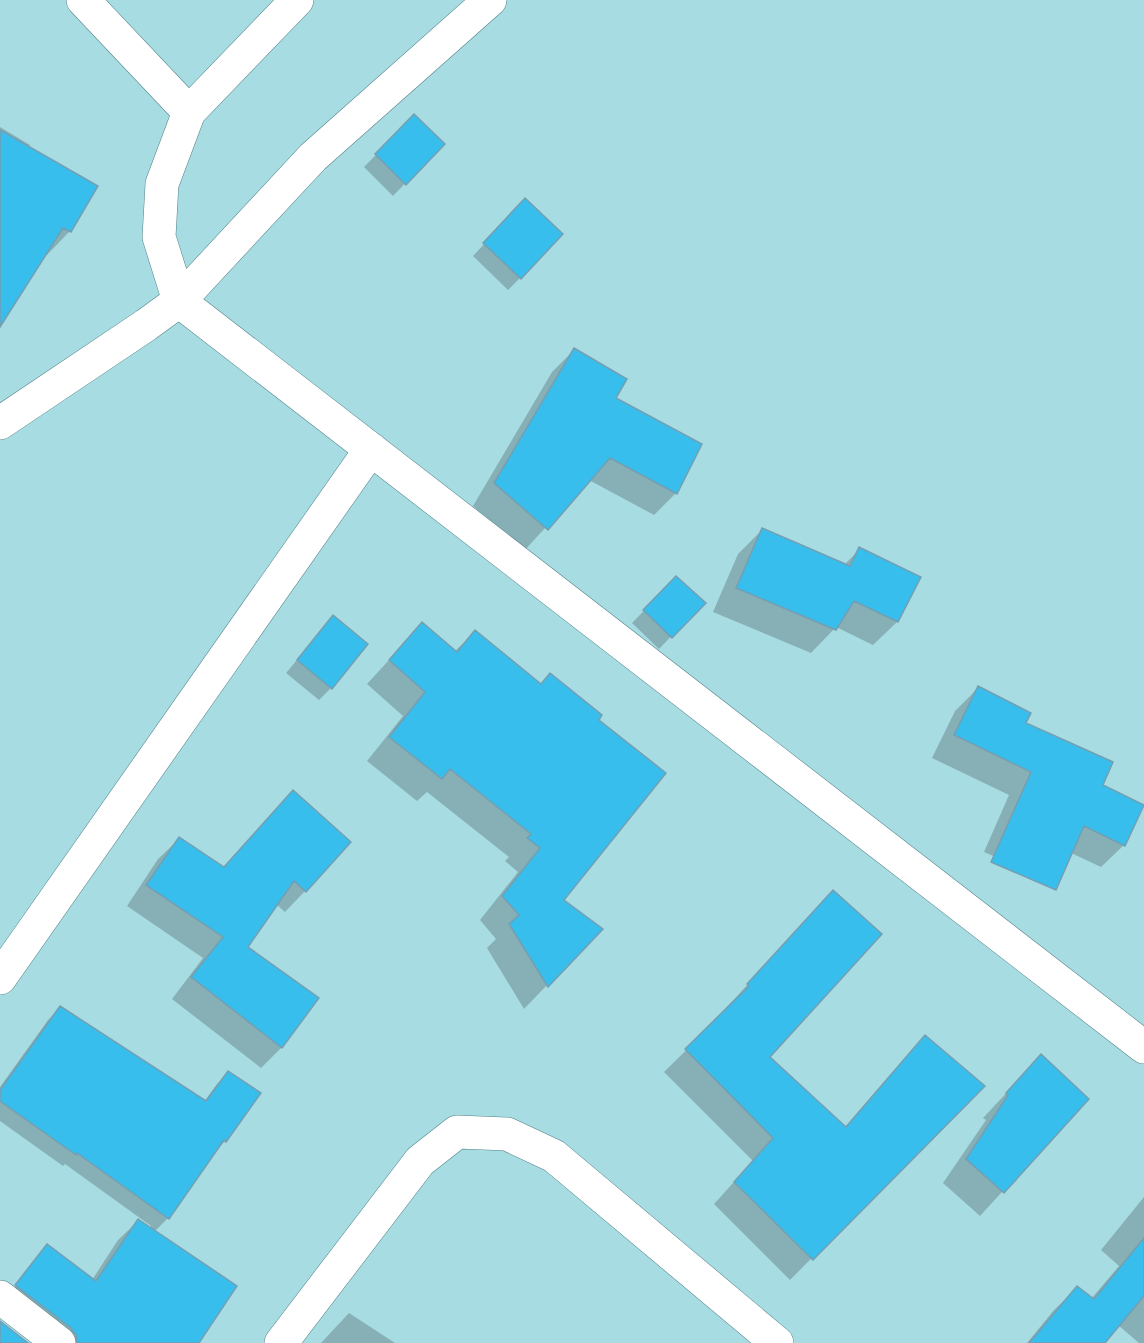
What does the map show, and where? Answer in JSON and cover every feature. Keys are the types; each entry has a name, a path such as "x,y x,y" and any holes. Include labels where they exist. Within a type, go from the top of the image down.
{"street":[{"path":"83,0 189,112"},
{"path":"297,0 189,112 162,184 159,237 179,301 1144,1047"},
{"path":"0,423 179,301 313,157 490,0"},
{"path":"0,978 372,449"},
{"path":"281,1343 420,1161 457,1132 507,1134 554,1156 777,1343"},
{"path":"0,1297 59,1343"}],"building":[{"path":"414,114 445,144 406,185 375,154"},
{"path":"0,130 98,186 71,232 63,228 0,327"},
{"path":"525,198 563,234 521,279 483,243"},
{"path":"574,348 627,379 616,398 702,444 677,494 610,458 548,530 494,483"},
{"path":"762,528 850,566 859,547 921,577 898,622 854,601 836,630 736,588"},
{"path":"676,576 706,603 672,638 643,610"},
{"path":"333,615 368,644 332,689 297,660"},
{"path":"422,622 457,652 475,630 541,684 550,673 602,715 599,720 666,773 564,900 603,929 548,987 509,924 519,915 502,896 540,848 527,838 531,834 450,769 442,779 389,737 425,692 389,660"},
{"path":"978,686 1031,713 1026,723 1113,762 1103,785 1144,805 1125,846 1084,826 1056,890 991,862 1031,772 954,735"},
{"path":"293,790 351,842 306,892 294,881 248,947 319,998 282,1048 191,977 223,937 146,885 179,837 224,867"},
{"path":"833,890 882,934 770,1057 846,1127 925,1035 985,1086 813,1260 734,1182 773,1138 685,1049 749,986 747,984"},
{"path":"60,1006 206,1101 228,1071 261,1093 226,1142 224,1140 169,1219 0,1101 0,1090"},
{"path":"1041,1054 1089,1099 1004,1193 966,1159 1008,1095 1006,1093"},
{"path":"138,1219 237,1286 199,1343 77,1343 76,1335 71,1328 15,1285 47,1244 96,1281"},
{"path":"1144,1238 1144,1296 1105,1343 1029,1343 1077,1286 1094,1299"},
{"path":"0,1321 28,1343 0,1343"}]}
